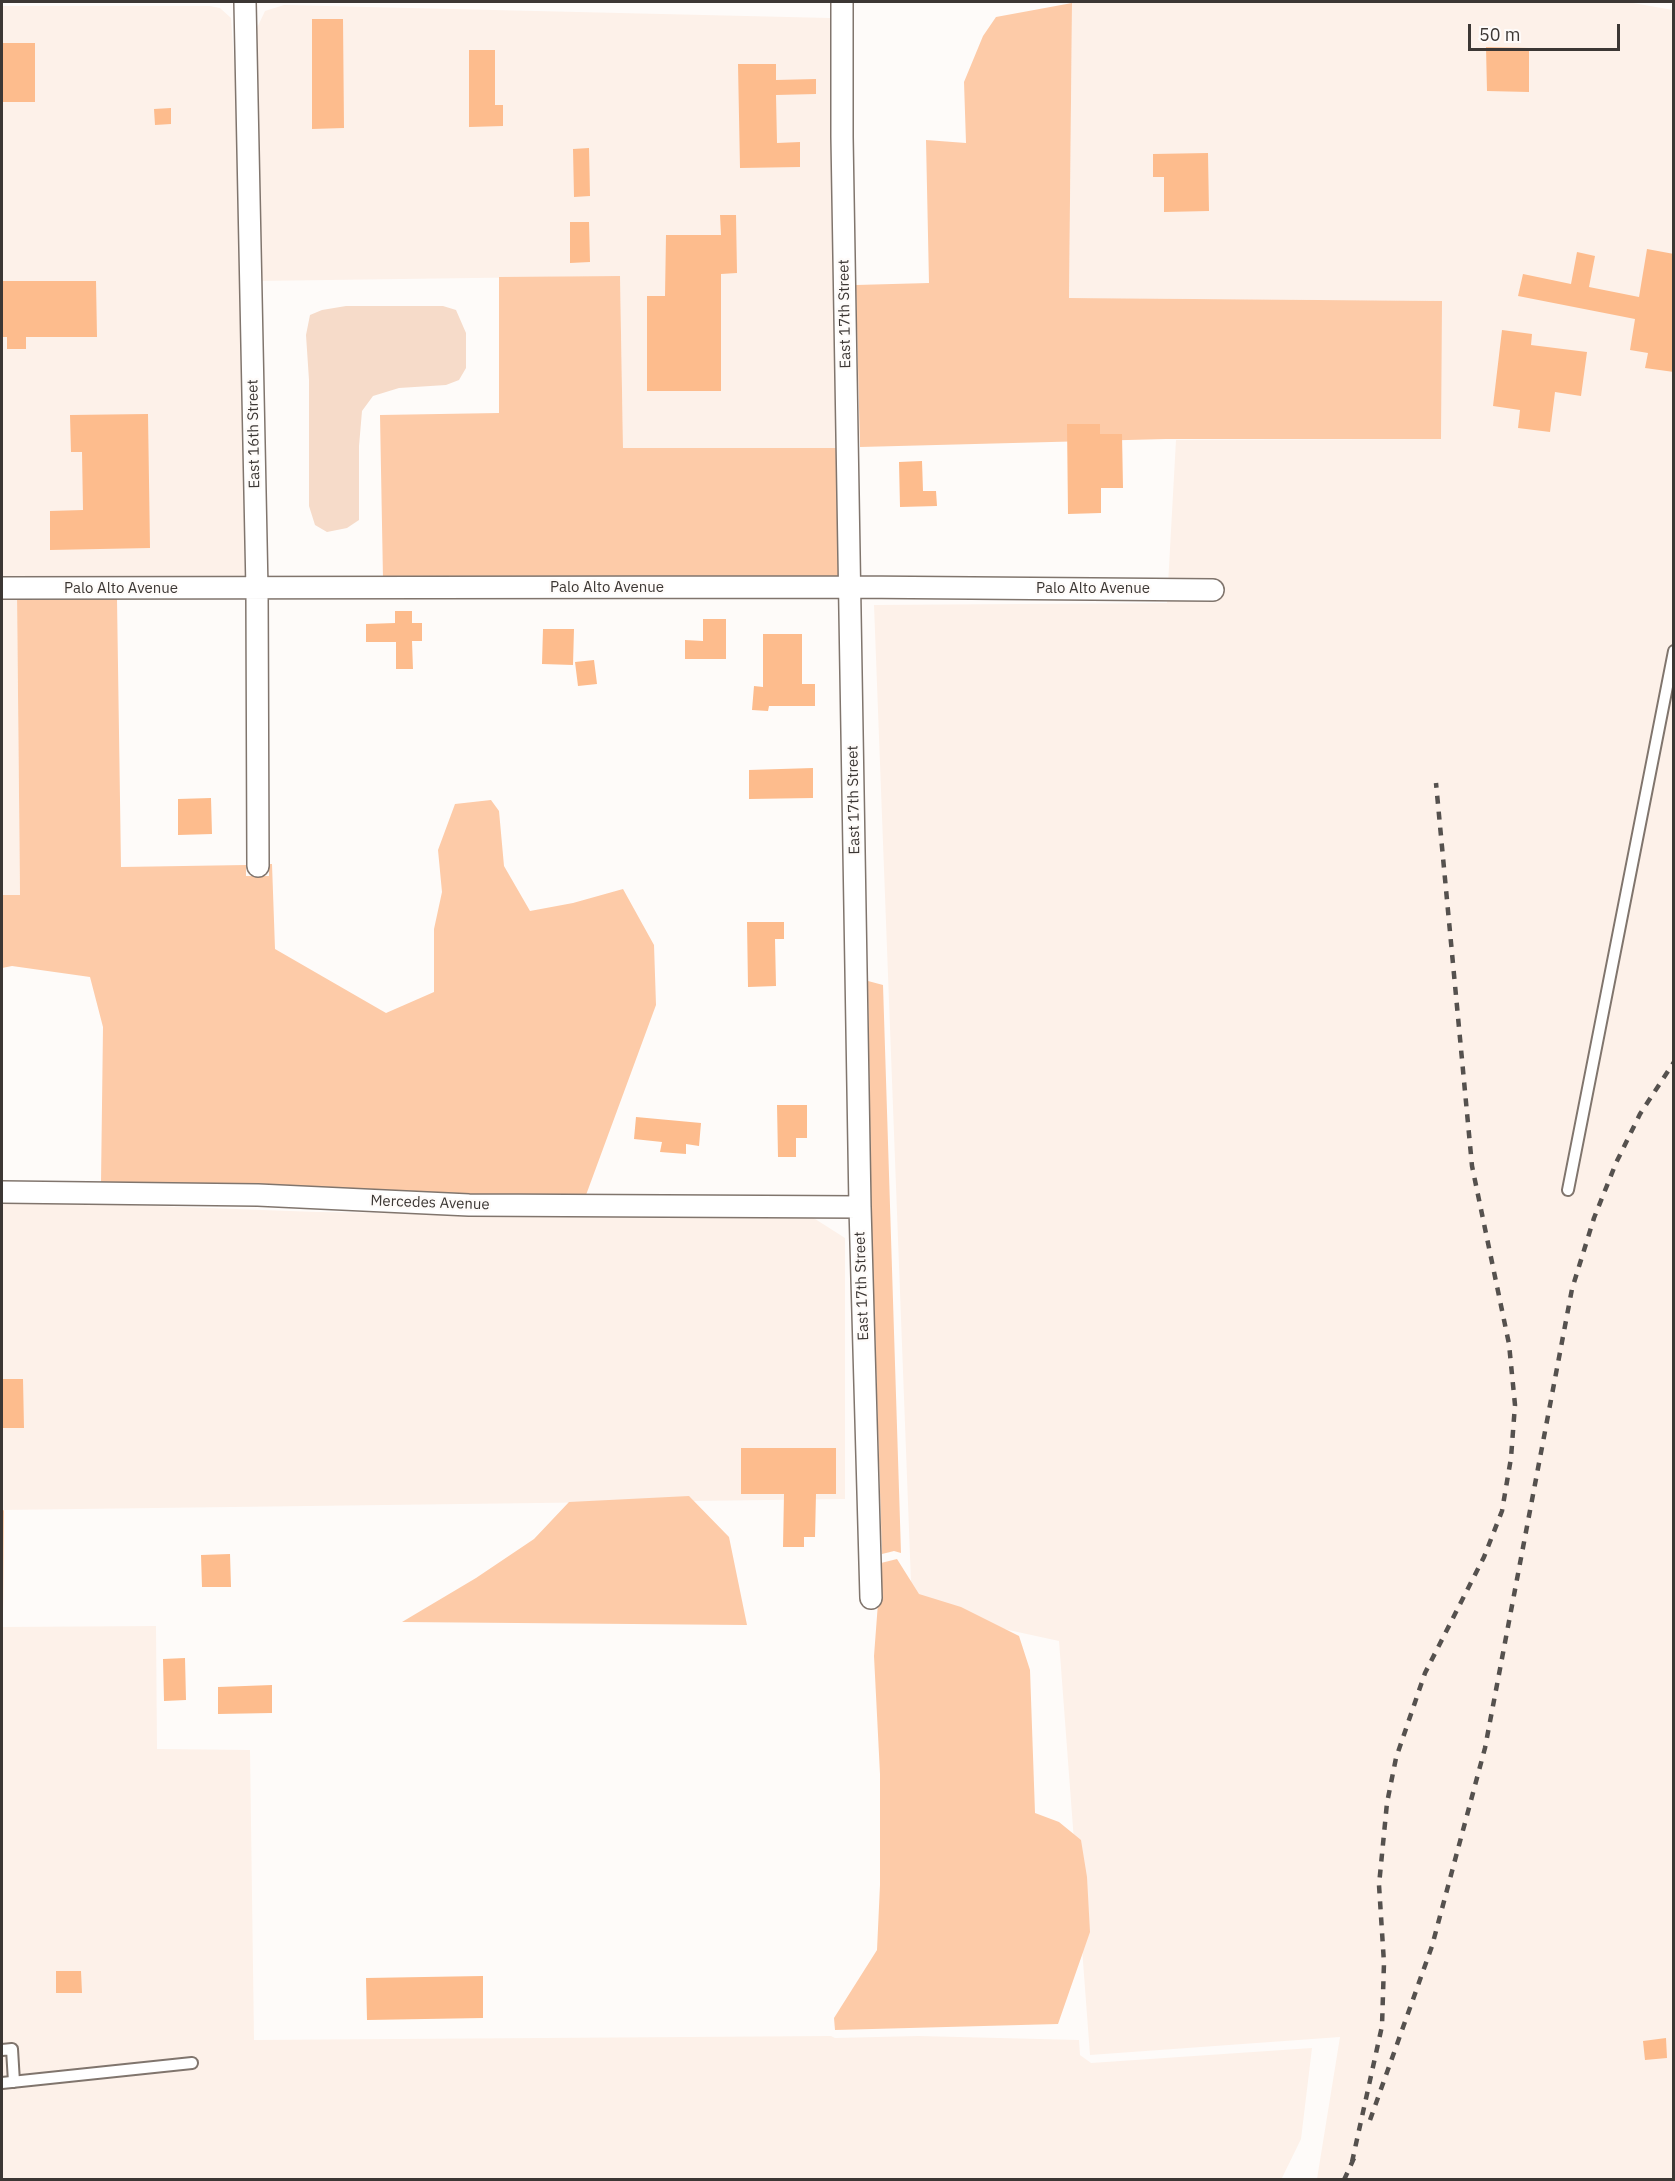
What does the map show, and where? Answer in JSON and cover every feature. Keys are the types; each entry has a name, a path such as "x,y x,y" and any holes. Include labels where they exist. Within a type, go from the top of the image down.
{"street":[{"name":"East 16th Street","path":"245,2 257,590 258,866"},
{"name":"East 17th Street","path":"842,2 842,149 860,1207 872,1599"},
{"name":"Palo Alto Avenue","path":"2,588 257,590 851,587 1213,590"},
{"name":"Mercedes Avenue","path":"2,1192 258,1195 469,1205 860,1207"}],"lane":[{"path":"1568,1190 1674,651"},
{"path":"2,2050 12,2049 14,2082"},
{"path":"2,2083 192,2063"}],"shaded area":[{"path":"1627,2 1673,10 1673,2179 1317,2179 1340,2037 1090,2055 1059,1641 912,1609 874,605 1167,603 1176,440 1441,439 1441,301 1069,298 1072,3"},
{"path":"1072,3 1069,298 1442,301 1441,439 1166,439 860,447 856,285 929,283 926,140 966,143 964,82 983,36 996,17"},
{"path":"284,5 830,18 836,448 623,448 620,276 256,281 257,28 265,11"},
{"path":"2,6 210,6 220,8 231,18 237,101 245,580 2,578"},
{"path":"620,276 623,448 836,448 839,577 383,579 380,415 499,413 499,277"},
{"path":"346,306 443,306 456,310 466,333 466,368 459,380 446,385 399,388 373,396 362,411 359,446 359,520 347,528 327,532 315,525 309,506 309,380 306,335 310,315 322,310"},
{"path":"2,594 17,594 20,895 2,895"},
{"path":"17,594 117,599 121,867 246,865 246,876 269,876 269,864 272,864 275,949 386,1013 434,992 434,929 442,892 438,850 455,804 491,800 499,811 504,866 530,911 573,903 623,889 654,945 656,1005 586,1195 470,1195 101,1183 103,1027 90,977 12,966 2,968 2,895 20,895"},
{"path":"868,981 883,985 901,1553 894,1551 882,1554 871,1207"},
{"path":"2,1203 101,1204 317,1212 812,1217 845,1238 845,1499 2,1510"},
{"path":"689,1496 729,1537 747,1625 402,1622 476,1578 534,1539 569,1502"},
{"path":"4,1510 3,1614 2,1614 2,1511"},
{"path":"897,1559 919,1594 961,1607 1019,1636 1030,1670 1035,1813 1059,1822 1081,1840 1087,1877 1090,1932 1058,2024 835,2030 834,2018 877,1950 880,1885 880,1774 874,1656 881,1563"},
{"path":"156,1626 157,1749 250,1750 254,2040 919,2036 1079,2040 1080,2055 1091,2063 1312,2048 1301,2139 1281,2180 2,2179 2,1627"}],"building":[{"path":"312,19 343,19 344,128 312,129"},
{"path":"2,43 35,43 35,102 2,102"},
{"path":"1486,47 1529,48 1529,92 1487,91"},
{"path":"469,50 495,50 495,105 503,105 503,126 469,127"},
{"path":"738,64 776,64 776,80 816,79 816,94 776,95 777,143 800,142 800,167 740,168"},
{"path":"171,108 171,124 155,125 154,109"},
{"path":"589,148 590,196 574,197 573,149"},
{"path":"1208,153 1209,211 1164,212 1164,177 1153,177 1153,154"},
{"path":"720,215 736,215 737,273 721,274 721,391 647,391 647,296 665,296 666,235 721,235"},
{"path":"570,222 589,222 590,262 570,263"},
{"path":"1647,249 1674,254 1674,372 1645,368 1648,353 1630,350 1635,319 1518,296 1523,274 1571,284 1577,252 1595,256 1589,287 1639,297"},
{"path":"2,281 96,281 97,337 26,337 26,349 7,349 7,337 2,337"},
{"path":"1502,330 1532,334 1531,345 1587,352 1581,396 1555,392 1550,432 1518,428 1520,410 1493,406"},
{"path":"148,414 150,548 50,550 50,511 83,510 82,452 71,452 70,415"},
{"path":"1067,424 1100,424 1100,434 1122,434 1123,488 1101,488 1101,513 1068,514"},
{"path":"922,461 923,491 936,491 937,506 900,507 899,462"},
{"path":"395,611 412,611 412,623 422,623 422,641 412,641 413,669 396,669 396,642 366,642 366,624 395,623"},
{"path":"703,619 726,619 726,659 685,659 685,640 703,641"},
{"path":"543,629 574,629 573,665 542,664"},
{"path":"763,634 802,634 802,684 815,684 815,706 769,706 768,711 752,710 754,686 763,687"},
{"path":"594,660 597,684 578,686 575,662"},
{"path":"813,768 813,798 749,799 749,770"},
{"path":"211,798 212,834 178,835 178,799"},
{"path":"747,922 784,922 784,939 775,939 776,986 748,987"},
{"path":"777,1105 807,1105 807,1138 796,1138 796,1157 778,1157"},
{"path":"636,1117 701,1123 699,1146 686,1144 686,1154 660,1152 662,1142 634,1139"},
{"path":"2,1379 23,1379 24,1428 2,1428"},
{"path":"741,1448 836,1448 836,1494 816,1494 815,1537 804,1537 804,1547 783,1547 784,1494 741,1494"},
{"path":"230,1554 231,1587 202,1587 201,1555"},
{"path":"185,1658 186,1700 164,1701 163,1659"},
{"path":"272,1685 272,1713 218,1714 218,1687"},
{"path":"56,1971 81,1971 82,1993 56,1993"},
{"path":"483,1976 483,2018 367,2020 366,1978"},
{"path":"1666,2038 1667,2058 1645,2060 1643,2041"}],"railway":[{"path":"1352,2162 1382,2026 1384,1963 1379,1885 1387,1803 1396,1758 1425,1673 1484,1557 1502,1511 1511,1458 1515,1405 1509,1344 1472,1166 1436,783"},
{"path":"1370,2120 1432,1946 1485,1748 1572,1289 1594,1218 1616,1163 1640,1114 1674,1062"},
{"path":"1344,2180 1355,2156"}]}
